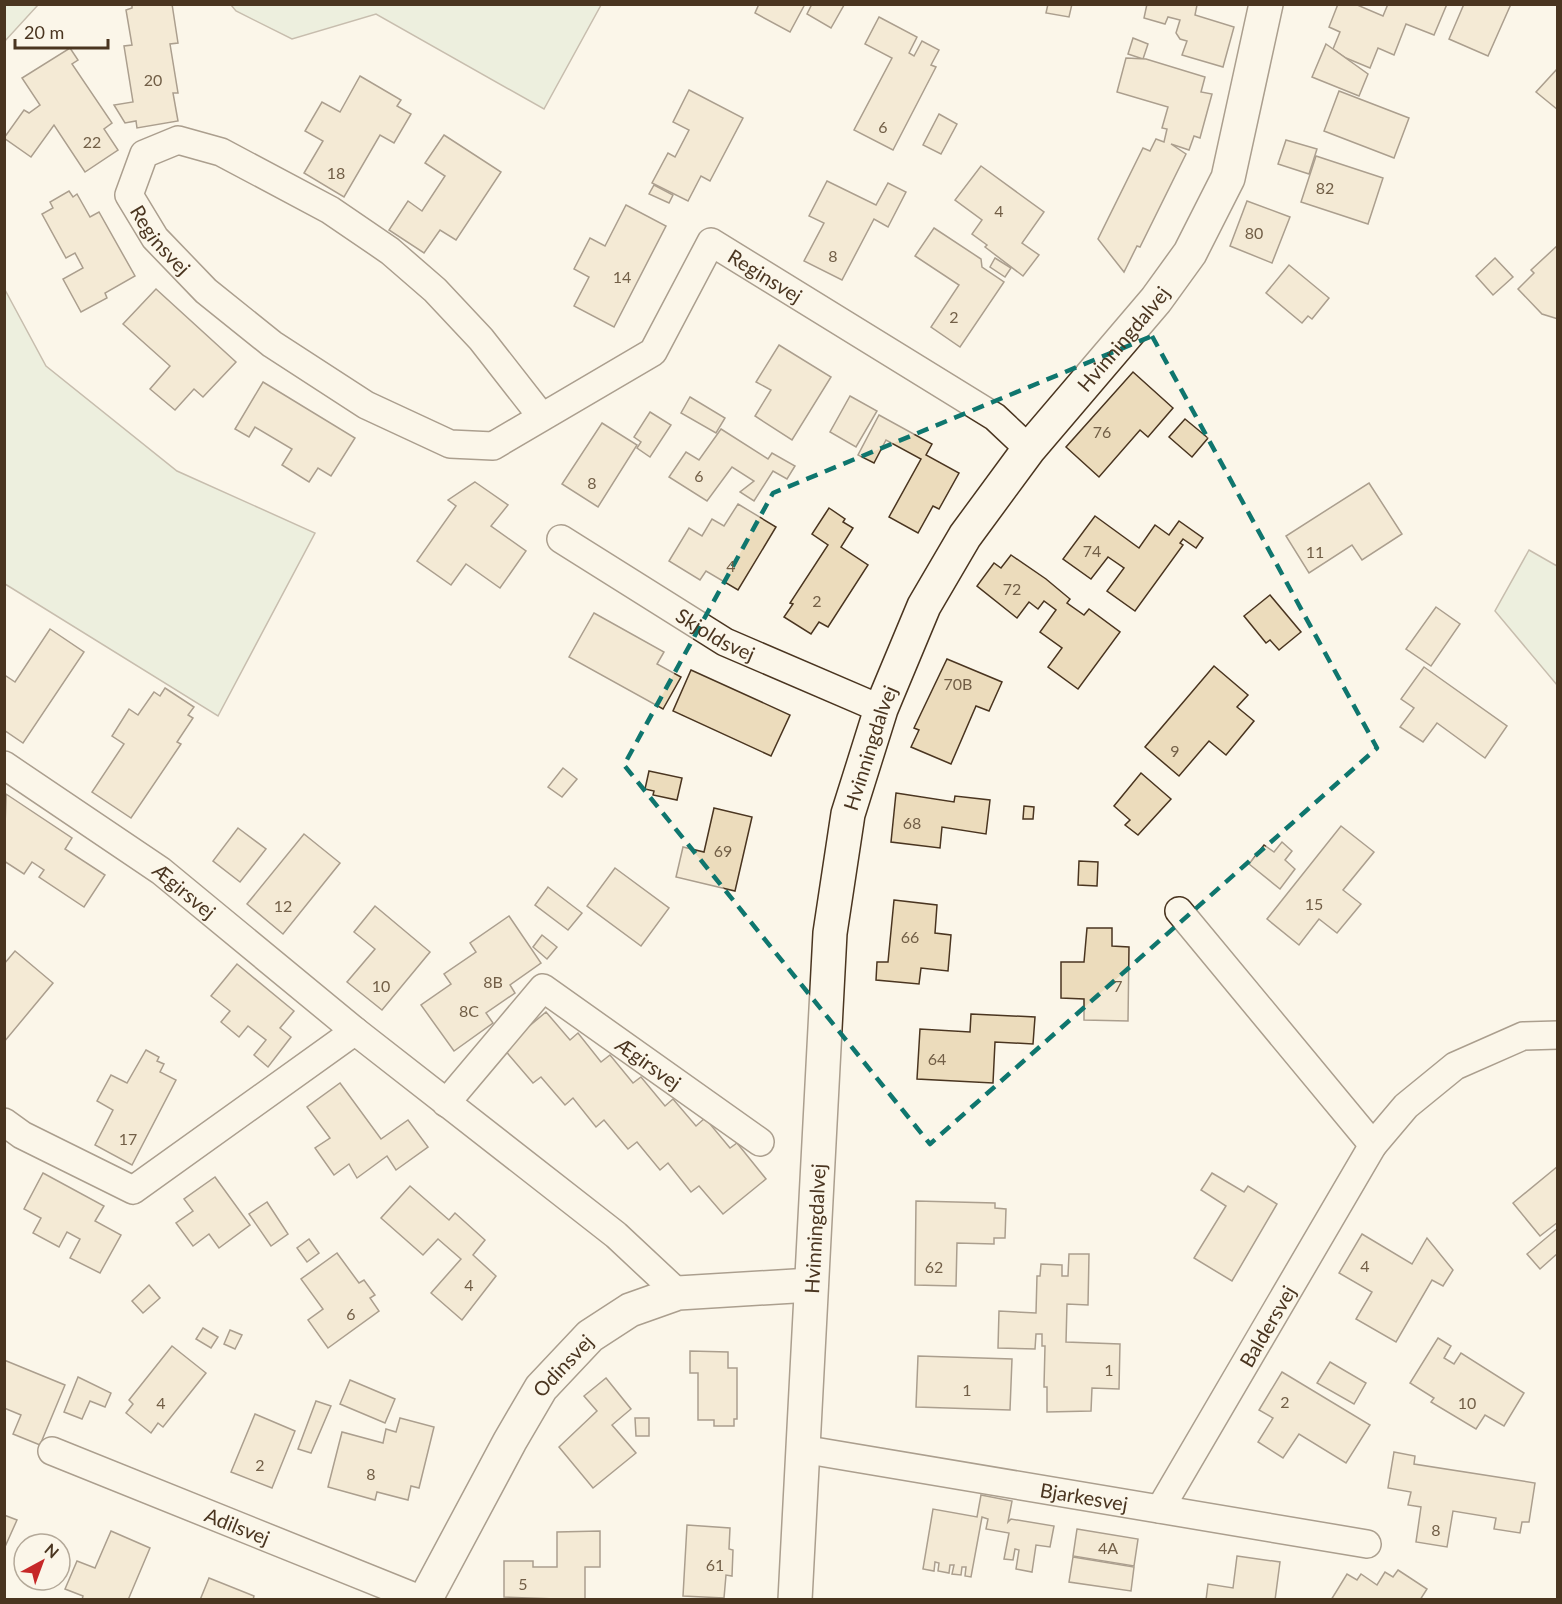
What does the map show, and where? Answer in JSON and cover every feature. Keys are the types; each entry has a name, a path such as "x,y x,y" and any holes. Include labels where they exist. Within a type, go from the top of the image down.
{"street":[{"name":"Hvinningdalvej","path":"795,1599 830,933 848,814 881,709 924,606 965,536 1029,449 1156,300 1190,253 1228,178 1266,4"},
{"name":"Reginsvej","path":"542,417 481,339 435,290 390,251 330,210 221,152 178,140 144,154 129,195 155,238 206,291 272,344 366,405 450,444 493,446 653,352 711,242 995,417 1029,449"},
{"name":"Skjoldsvej","path":"561,539 725,642 881,709"},
{"name":"Ægirsvej","path":"4,765 161,872 355,1031 616,1235 678,1293"},
{"path":"1179,911 1373,1144"},
{"name":"Ægirsvej","path":"446,1103 543,988 760,1142"},
{"path":"4,1122 22,1135 133,1190 355,1031"},
{"name":"Baldersvej","path":"1160,1509 1373,1144 1406,1106 1455,1066 1523,1036 1557,1035"},
{"name":"Odinsvej","path":"423,1599 541,1388 590,1336 630,1310 678,1293 811,1286"},
{"name":"Bjarkesvej","path":"802,1449 1367,1544"},
{"name":"Adilsvej","path":"52,1451 423,1599"}],"highlighted area":[{"path":"1152,336 1377,748 930,1144 624,765 773,493"}],"green space":[{"path":"4,5 38,5 5,41"},
{"path":"231,5 601,5 544,109 376,14 292,39 236,11"},
{"path":"4,288 46,366 177,471 315,533 218,716 5,584"},
{"path":"1529,550 1557,566 1557,685 1495,611"}],"building":[{"path":"132,4 172,4 178,43 170,44 178,93 173,93 178,121 137,128 136,121 125,123 114,105 133,102 124,46 132,45 126,10 132,8"},
{"path":"759,4 805,4 790,32 755,13"},
{"path":"812,4 844,5 831,28 807,14"},
{"path":"1048,4 1072,4 1069,17 1046,13"},
{"path":"1147,4 1194,4 1197,5 1195,15 1234,27 1223,67 1182,55 1187,41 1180,39 1176,33 1180,20 1168,17 1165,24 1144,18"},
{"path":"1338,4 1355,4 1383,16 1388,4 1447,4 1434,35 1406,24 1394,55 1378,48 1370,68 1346,58 1333,49 1340,32 1329,27"},
{"path":"1464,4 1511,4 1488,56 1449,39"},
{"path":"879,17 917,37 909,53 914,56 922,41 939,50 931,65 936,67 893,150 854,130 892,58 865,44"},
{"path":"1133,38 1148,44 1143,59 1128,54"},
{"path":"1326,44 1368,74 1359,96 1312,77"},
{"path":"70,48 78,60 72,64 112,123 104,129 118,150 85,172 54,125 31,157 4,138 24,110 29,113 40,105 22,78"},
{"path":"1126,58 1146,59 1205,77 1201,92 1212,94 1200,138 1194,136 1189,150 1171,144 1186,154 1140,247 1137,246 1124,272 1098,239 1143,148 1150,151 1156,139 1164,142 1167,129 1162,128 1168,107 1117,92"},
{"path":"1558,68 1558,110 1536,92"},
{"path":"360,76 401,100 397,106 411,114 394,143 380,135 344,197 304,173 323,141 305,131 322,102 340,112"},
{"path":"689,90 743,118 710,181 701,176 688,201 652,183 668,153 675,157 689,130 673,122"},
{"path":"1339,91 1409,118 1394,158 1324,131"},
{"path":"939,114 957,124 941,154 923,145"},
{"path":"444,135 501,172 456,240 440,230 424,253 389,230 408,201 422,211 445,176 425,163"},
{"path":"1286,140 1317,149 1309,174 1278,164"},
{"path":"1316,156 1383,178 1368,224 1301,202"},
{"path":"981,166 1044,212 1022,243 1039,255 1023,276 972,234 982,220 955,200"},
{"path":"827,181 876,205 888,183 906,192 888,227 874,219 842,280 804,261 824,223 809,216"},
{"path":"654,185 673,195 669,203 649,194"},
{"path":"69,191 73,197 77,194 90,217 99,212 135,276 105,293 107,298 81,312 63,279 83,268 75,253 66,258 42,214 53,208 50,202"},
{"path":"1247,201 1290,217 1272,263 1230,246"},
{"path":"626,205 666,226 614,327 574,306 589,277 574,269 590,238 605,246"},
{"path":"934,228 981,259 982,267 1004,282 960,347 931,327 959,285 915,256"},
{"path":"1558,245 1558,319 1542,314 1518,289 1534,273 1531,270"},
{"path":"995,258 1011,268 1005,277 990,267"},
{"path":"1495,258 1513,277 1493,295 1476,276"},
{"path":"1289,265 1329,298 1312,319 1308,316 1302,323 1266,293"},
{"path":"156,289 236,362 203,397 194,389 175,410 150,389 170,366 123,324"},
{"path":"779,345 831,377 792,440 755,416 771,390 756,382"},
{"path":"1133,372 1173,408 1148,437 1140,430 1099,477 1066,447"},
{"path":"263,382 355,438 331,476 318,468 309,482 282,465 292,449 255,427 249,437 235,429"},
{"path":"850,396 877,411 856,447 830,432"},
{"path":"690,397 725,418 716,433 681,413"},
{"path":"650,412 671,425 650,457 637,448 641,442 634,437"},
{"path":"879,415 932,444 926,455 959,473 939,509 933,506 918,533 889,517 921,459 886,440 874,463 858,455"},
{"path":"1185,419 1208,438 1192,457 1169,437"},
{"path":"602,423 637,445 598,507 562,484"},
{"path":"721,429 768,459 772,453 795,466 787,479 773,471 754,501 740,492 754,481 732,467 707,501 669,477 686,452 699,460"},
{"path":"475,482 508,505 491,526 526,551 500,588 466,564 451,585 417,561 456,506 448,500"},
{"path":"1369,483 1402,534 1362,560 1352,545 1309,573 1286,536"},
{"path":"738,504 776,527 738,590 706,571 700,580 669,561 689,528 702,536 712,519 724,526"},
{"path":"829,508 853,528 841,547 868,565 828,627 819,622 811,634 784,617 793,604 790,603 828,545 812,534"},
{"path":"1095,516 1139,548 1155,525 1169,535 1179,521 1203,538 1196,548 1183,539 1180,543 1183,545 1135,611 1107,591 1124,568 1108,557 1091,579 1063,559"},
{"path":"1011,555 1070,599 1067,603 1084,615 1089,609 1120,632 1078,689 1048,667 1062,648 1040,632 1056,610 1044,601 1038,609 1029,602 1017,618 977,586 994,563 1001,568"},
{"path":"1270,595 1301,632 1279,650 1270,640 1266,643 1244,616"},
{"path":"1436,607 1460,624 1431,666 1406,649"},
{"path":"594,613 664,652 657,664 681,677 663,709 569,657"},
{"path":"50,629 84,652 23,743 4,730 4,679 6,676 15,682"},
{"path":"947,659 1002,682 989,711 976,706 951,764 911,747 919,730 914,728"},
{"path":"1214,666 1248,695 1237,707 1254,721 1226,755 1209,741 1179,776 1145,747"},
{"path":"1424,667 1507,726 1485,758 1437,723 1423,742 1400,727 1414,708 1401,699"},
{"path":"691,670 790,715 771,756 673,711"},
{"path":"165,688 194,707 188,715 193,718 177,742 181,744 131,818 92,792 124,744 112,736 129,709 138,715 154,692 160,696"},
{"path":"563,768 577,779 562,797 548,787"},
{"path":"649,771 682,778 677,800 653,795 654,791 645,789"},
{"path":"1141,773 1171,799 1138,835 1125,825 1130,820 1114,806"},
{"path":"896,793 954,802 955,796 990,800 986,834 942,827 940,848 891,842"},
{"path":"6,794 72,838 65,849 105,875 84,907 39,877 44,870 32,862 24,874 4,861"},
{"path":"1024,806 1034,807 1033,819 1023,819"},
{"path":"714,808 752,817 735,891 676,877 683,847 704,852"},
{"path":"1341,826 1374,852 1343,890 1361,904 1337,933 1319,919 1299,945 1267,919"},
{"path":"238,828 266,849 240,882 213,861"},
{"path":"304,834 340,863 283,934 247,904"},
{"path":"1282,842 1292,851 1285,860 1295,869 1280,889 1249,864 1264,845 1274,852"},
{"path":"1079,861 1098,862 1097,886 1078,885"},
{"path":"615,868 669,908 641,946 587,906"},
{"path":"548,887 582,913 568,930 535,905"},
{"path":"894,900 937,905 935,933 951,935 948,971 921,968 919,984 876,980 877,962 888,962"},
{"path":"375,906 430,952 382,1010 347,982 375,949 354,932"},
{"path":"509,916 541,963 510,985 515,993 486,1013 493,1023 454,1051 421,1005 451,984 444,974 476,952 470,943"},
{"path":"1087,928 1112,928 1112,946 1129,947 1128,1021 1084,1020 1084,999 1061,998 1061,962 1084,962"},
{"path":"542,935 557,947 547,959 533,947"},
{"path":"15,951 53,983 4,1042 4,964"},
{"path":"237,964 294,1011 280,1028 291,1037 268,1067 254,1055 266,1040 248,1026 239,1037 221,1022 230,1011 211,996"},
{"path":"546,1012 570,1040 578,1033 601,1062 610,1055 633,1083 641,1077 665,1106 673,1099 696,1126 705,1118 730,1148 737,1143 766,1179 723,1214 699,1186 691,1192 668,1163 660,1170 637,1142 628,1149 604,1120 596,1127 573,1098 565,1105 541,1077 533,1083 503,1048"},
{"path":"971,1014 1035,1017 1033,1044 995,1042 993,1083 917,1079 920,1029 970,1032"},
{"path":"146,1050 159,1057 157,1061 164,1064 160,1072 176,1080 132,1165 95,1145 113,1110 97,1101 111,1075 127,1083"},
{"path":"340,1083 381,1139 408,1120 428,1147 396,1170 387,1156 357,1178 349,1164 334,1175 315,1148 330,1138 307,1107"},
{"path":"1558,1166 1558,1222 1540,1236 1513,1203"},
{"path":"43,1173 104,1206 95,1221 121,1235 100,1273 70,1258 80,1239 67,1232 59,1247 33,1233 41,1218 24,1209"},
{"path":"1212,1173 1244,1192 1248,1186 1277,1204 1232,1281 1194,1258 1226,1206 1201,1190"},
{"path":"215,1177 250,1225 219,1248 209,1234 193,1246 176,1223 193,1211 184,1199"},
{"path":"410,1186 449,1220 455,1213 485,1240 473,1255 496,1276 462,1320 431,1293 461,1259 438,1239 423,1255 381,1218"},
{"path":"916,1201 995,1203 995,1208 1006,1209 1005,1238 994,1238 994,1244 957,1243 956,1286 915,1285"},
{"path":"267,1202 288,1234 271,1246 249,1214"},
{"path":"1558,1228 1558,1253 1540,1269 1527,1254"},
{"path":"1362,1234 1412,1264 1427,1238 1453,1270 1443,1286 1432,1280 1396,1342 1356,1319 1372,1292 1339,1273"},
{"path":"309,1239 319,1253 307,1262 297,1248"},
{"path":"337,1253 359,1283 364,1280 375,1295 370,1298 379,1311 328,1348 308,1320 323,1309 301,1279"},
{"path":"1069,1254 1089,1254 1088,1305 1067,1304 1066,1342 1120,1344 1119,1389 1092,1388 1091,1411 1047,1412 1047,1387 1044,1387 1045,1346 1042,1346 1042,1334 1036,1334 1035,1349 998,1348 999,1311 1036,1313 1037,1276 1040,1276 1041,1264 1062,1265 1062,1276 1068,1276"},
{"path":"149,1285 160,1298 143,1313 132,1301"},
{"path":"203,1328 218,1337 211,1348 196,1339"},
{"path":"230,1330 242,1335 235,1349 224,1344"},
{"path":"1438,1338 1451,1346 1444,1358 1454,1364 1461,1353 1524,1393 1504,1426 1485,1415 1476,1429 1431,1402 1434,1398 1410,1383"},
{"path":"172,1346 206,1373 163,1427 158,1423 151,1433 126,1413 133,1404 129,1400"},
{"path":"690,1351 728,1352 728,1368 737,1368 737,1419 734,1419 734,1426 714,1426 714,1420 698,1420 698,1373 690,1373"},
{"path":"918,1356 1012,1359 1010,1410 916,1407"},
{"path":"4,1360 65,1385 40,1445 13,1434 21,1415 4,1408"},
{"path":"1330,1362 1366,1383 1354,1404 1317,1383"},
{"path":"1282,1372 1370,1425 1346,1463 1299,1434 1283,1458 1258,1442 1273,1418 1259,1410"},
{"path":"78,1377 111,1393 105,1407 90,1401 82,1419 64,1412"},
{"path":"606,1378 631,1409 612,1425 636,1453 593,1488 559,1447 597,1411 584,1396"},
{"path":"350,1380 395,1399 385,1423 340,1404"},
{"path":"316,1401 331,1406 311,1453 298,1449"},
{"path":"255,1414 295,1431 272,1488 231,1472"},
{"path":"400,1418 434,1427 419,1488 411,1486 408,1500 377,1492 375,1500 328,1487 342,1432 383,1443 386,1429 396,1432"},
{"path":"635,1418 649,1418 649,1436 636,1436"},
{"path":"1394,1452 1415,1456 1414,1464 1535,1483 1529,1522 1522,1522 1520,1533 1494,1529 1496,1518 1453,1511 1447,1547 1416,1542 1421,1507 1408,1505 1411,1492 1388,1488"},
{"path":"981,1495 1012,1501 1008,1522 1011,1519 1054,1526 1050,1547 1036,1545 1032,1572 1016,1569 1019,1550 1015,1549 1013,1560 1004,1559 1009,1533 986,1529 988,1519 982,1517 971,1577 965,1576 966,1567 962,1567 961,1575 952,1574 954,1565 950,1565 949,1573 938,1571 939,1563 935,1562 934,1571 923,1569 933,1509 977,1517"},
{"path":"4,1515 17,1520 4,1549"},
{"path":"687,1525 730,1528 729,1549 733,1550 732,1576 726,1575 724,1598 683,1596"},
{"path":"1077,1529 1138,1539 1134,1566 1073,1556"},
{"path":"111,1531 150,1548 128,1600 82,1600 83,1596 72,1592 72,1573 77,1561 95,1568"},
{"path":"600,1531 600,1567 585,1567 585,1600 504,1597 504,1561 533,1561 533,1567 557,1567 557,1532"},
{"path":"1237,1556 1280,1562 1275,1600 1206,1600 1208,1584 1233,1588"},
{"path":"1073,1557 1134,1567 1131,1591 1069,1582"},
{"path":"1398,1570 1427,1589 1420,1600 1331,1600 1347,1574 1357,1580 1361,1574 1377,1585 1385,1572 1393,1577"},
{"path":"209,1578 254,1596 253,1600 200,1600"}]}
